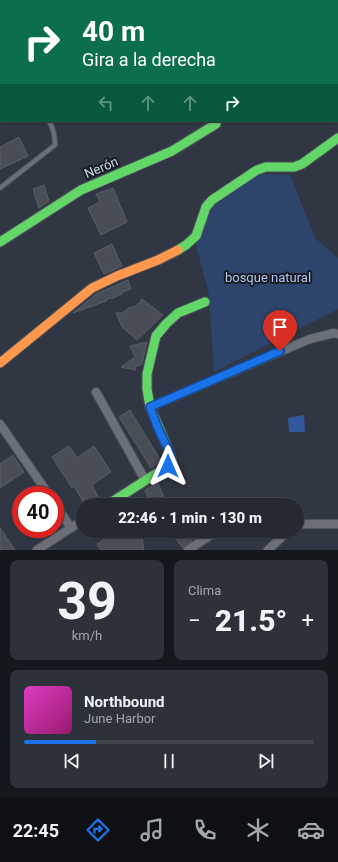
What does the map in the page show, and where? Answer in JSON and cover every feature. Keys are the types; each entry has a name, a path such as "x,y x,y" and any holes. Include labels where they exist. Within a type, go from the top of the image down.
{"street":[{"name":"Nerón","path":"0,242 82,190 172,151 216,124"},
{"path":"0,363 92,288 117,276 158,260 186,245 196,236 206,207 212,200 257,170 266,167 294,167 302,164 338,138"},
{"path":"118,498 172,462 171,456 150,407 147,389 148,374 156,336 178,313 205,302"},
{"path":"150,407 310,339 334,333 338,334"},
{"path":"96,392 145,480"},
{"path":"0,424 43,486"},
{"path":"64,518 71,528"},
{"path":"304,524 338,524"},
{"path":"37,550 76,525"},
{"path":"188,550 206,538"},
{"path":"268,550 281,538"}],"lane":[{"path":"0,188 55,145 53,127 50,122"}],"green space":[{"name":"bosque natural","path":"260,174 290,175 315,238 338,258 338,309 214,372 209,295 196,245 213,206"}],"shaded area":[{"path":"304,415 305,432 289,432 288,418"}],"building":[{"path":"19,137 28,156 0,169 0,147"},
{"path":"44,185 49,201 39,208 33,189"},
{"path":"113,188 127,222 101,235 88,208 100,202 96,194"},
{"path":"112,244 122,266 104,274 94,253"},
{"path":"128,280 131,289 122,292 122,294 111,299 110,297 106,301 73,313 96,294"},
{"path":"142,299 163,315 137,340 122,327 116,313 122,313 129,308 137,306"},
{"path":"147,342 142,364 136,366 135,370 121,367 135,357 130,346"},
{"path":"130,410 161,461 151,468 119,417"},
{"path":"69,446 77,458 94,446 111,472 92,485 99,498 81,498 74,486 72,488 52,457"},
{"path":"13,455 24,472 0,488 0,464"},
{"path":"158,483 164,498 148,498 145,490"},
{"path":"0,528 15,550 0,550"},
{"path":"106,538 142,538 144,550 101,550 97,544"},
{"path":"190,538 192,541 183,548 176,539"}],"traffic: fast":[{"path":"0,242 81,190 172,151 216,124"},
{"path":"178,250 196,236 206,207 212,200 257,170 266,167 294,167 302,164 338,138"},
{"path":"118,498 172,462 171,456 150,407 147,389 147,374 156,336 178,313 205,302"}],"traffic: slow":[{"path":"0,363 92,288 178,250"}],"route":[{"path":"168,466 172,462 171,456 150,407 280,351"}]}
